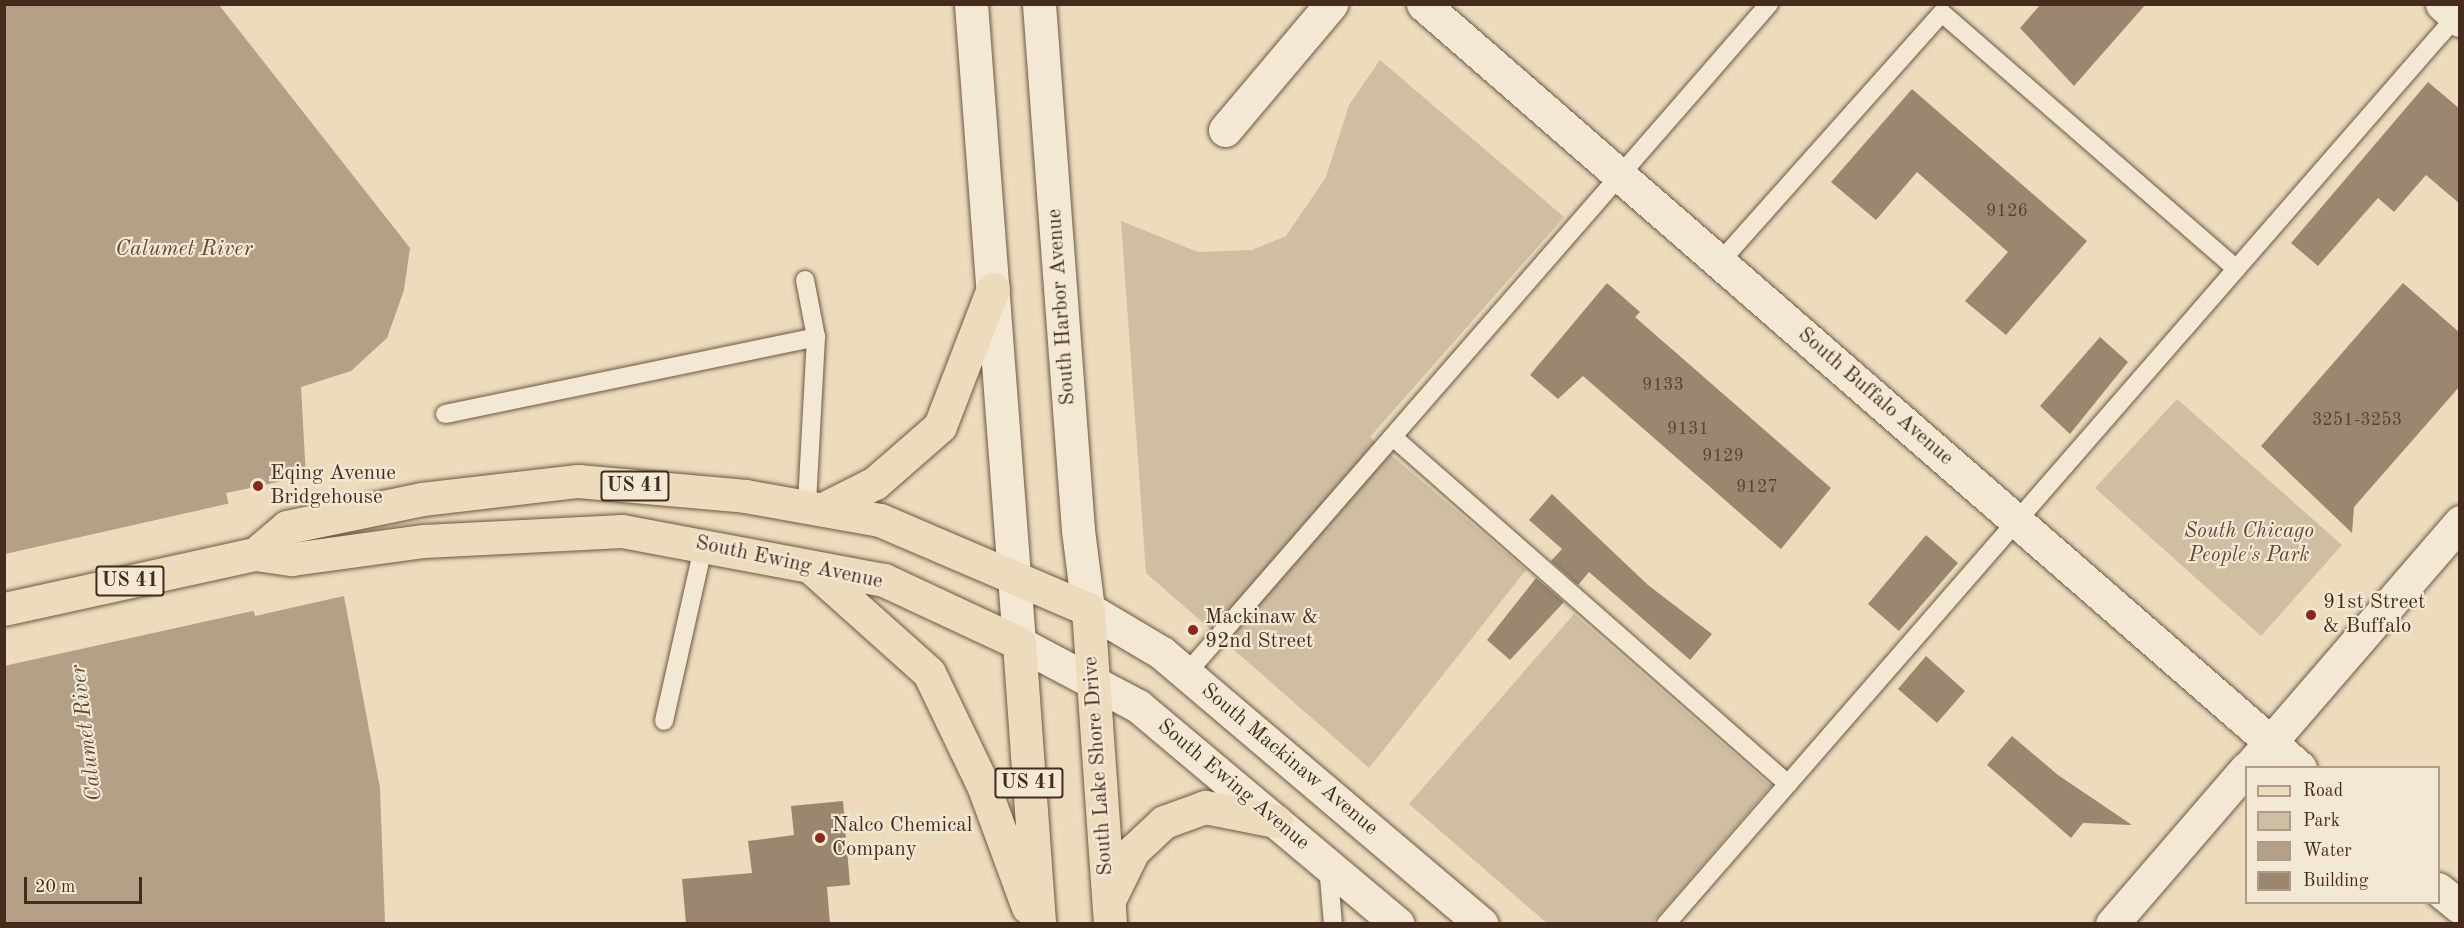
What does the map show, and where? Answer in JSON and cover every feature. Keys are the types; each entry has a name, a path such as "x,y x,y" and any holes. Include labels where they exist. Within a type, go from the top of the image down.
{"main road":[{"path":"971,4 1014,577"},
{"name":"South Harbor Avenue","path":"1039,4 1078,530 1089,609"},
{"path":"1225,130 1331,4"},
{"name":"South Buffalo Avenue","path":"1422,4 1619,177 2018,520 2298,766"},
{"path":"817,506 875,483 940,426 993,289"},
{"name":"South Ewing Avenue","path":"255,554 287,527 505,487 578,481 817,506 880,520 1089,609"},
{"path":"2249,766 2460,522"},
{"name":"South Ewing Avenue","path":"4,609 255,554 292,559 424,541 622,531 704,544 814,570 884,580 1019,643 1092,679 1138,705 1398,924"},
{"path":"814,570 929,673 983,785 1034,924"},
{"name":"US 41","path":"1014,577 1039,924"},
{"name":"South Mackinaw Avenue","path":"1089,609 1136,632 1481,924"},
{"name":"South Lake Shore Drive","path":"1089,609 1109,913"},
{"path":"2112,924 2245,770"},
{"path":"1109,913 1133,851 1164,822 1205,807 1276,820"},
{"path":"2440,890 2460,907"}],"lane":[{"path":"1186,674 1769,4"},
{"path":"1719,263 1942,13 2236,269"},
{"path":"1666,924 2236,269 2454,13"},
{"path":"805,280 816,337 817,506"},
{"path":"445,414 816,337"},
{"path":"1393,437 1788,784"},
{"path":"664,722 704,544"},
{"path":"1328,865 1333,924"}],"green space":[{"path":"1380,60 1564,217 1370,437 1526,570 1369,768 1146,573 1121,221 1198,252 1252,250 1286,236 1326,177 1349,105"},
{"name":"South Chicago People's Park","path":"2177,399 2342,545 2261,636 2095,488"},
{"path":"1574,614 1771,786 1652,923 1547,923 1409,804"}],"water":[{"name":"Calumet River","path":"5,5 219,5 410,248 404,290 387,338 351,371 301,387 306,476 226,493 255,616 344,596 380,788 385,923 5,924"}],"pier":[{"path":"231,503 257,610 4,666 5,554"}],"building":[{"path":"2041,4 2146,4 2074,86 2020,28"},
{"path":"2428,82 2460,109 2460,204 2426,175 2394,212 2378,198 2318,266 2291,243"},
{"path":"1912,89 2087,241 2006,335 1965,301 2008,252 1917,172 1876,220 1831,182"},
{"path":"1607,283 1640,312 1635,317 1831,488 1781,549 1583,376 1558,399 1530,375"},
{"path":"2403,283 2460,333 2460,386 2354,507 2352,533 2261,446"},
{"path":"2100,337 2128,362 2070,434 2040,406"},
{"path":"1552,494 1648,585 1712,634 1690,660 1589,572 1578,585 1551,561 1562,549 1529,520"},
{"path":"1926,535 1958,563 1899,631 1868,604"},
{"path":"1536,578 1564,602 1510,660 1487,640"},
{"path":"1926,656 1965,691 1937,723 1898,689"},
{"path":"2012,736 2058,775 2132,825 2083,823 2071,838 1987,765"},
{"name":"Nalco Chemical Company","path":"843,801 850,885 827,887 830,924 686,924 682,879 752,873 748,841 794,835 791,806"}],"place":[{"name":"Eqing Avenue Bridgehouse","path":"258,486"},
{"name":"91st Street & Buffalo","path":"2311,615"},
{"name":"Mackinaw & 92nd Street","path":"1193,630"},
{"name":"Nalco Chemical Company","path":"820,838"}]}
